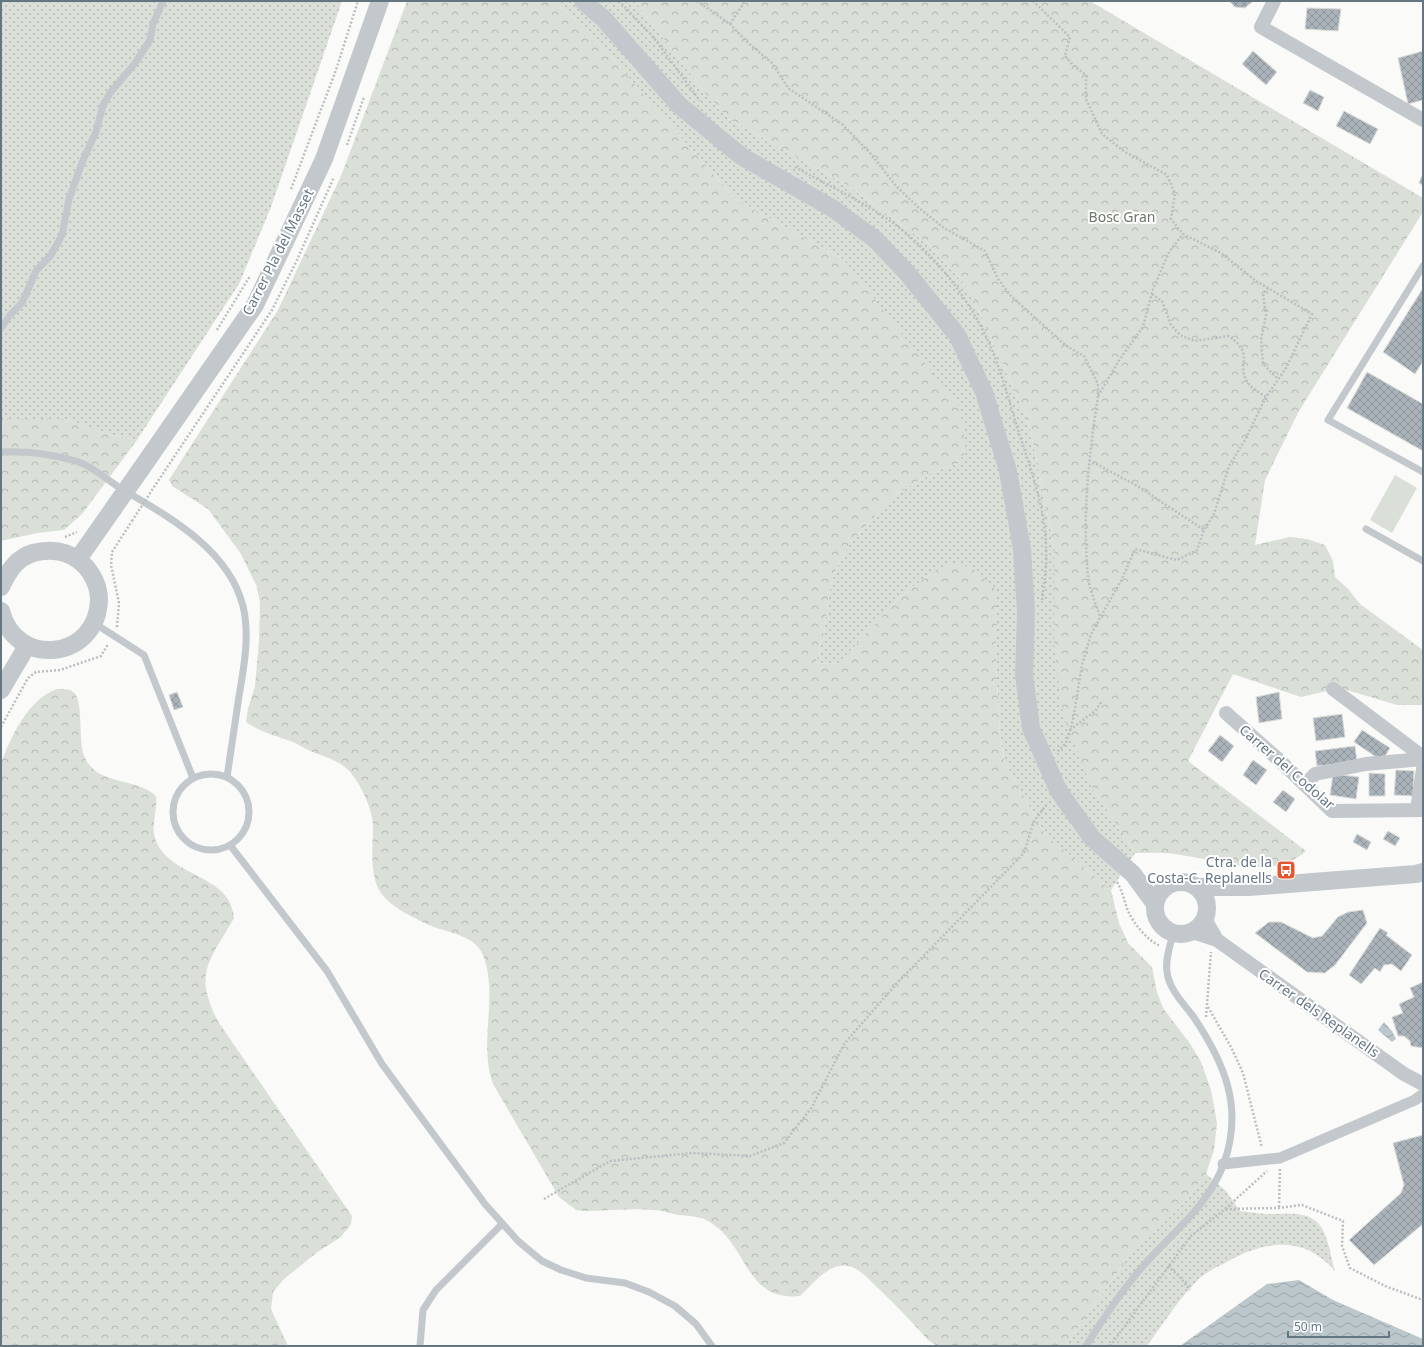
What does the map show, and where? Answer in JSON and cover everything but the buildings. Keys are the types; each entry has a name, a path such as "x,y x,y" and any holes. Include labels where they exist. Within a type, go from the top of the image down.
{"street":[{"name":"Carrer Pla del Masset","path":"78,559 255,305 324,159 380,1"},
{"path":"583,1 604,19 679,105 741,156 832,208 875,239 908,274 957,335 984,392 1008,471 1022,549 1026,614 1024,675 1031,728 1055,753 1058,790 1092,838 1127,870 1155,904"},
{"path":"1274,1 1261,27 1423,120"},
{"path":"1,611 4,621 13,635 27,646 42,650 58,650 72,645 85,635 94,623 98,609 97,588 88,569 78,559 64,552 48,550 33,553 19,560 3,575"},
{"path":"1,690 27,646"},
{"path":"1333,689 1423,758"},
{"name":"Carrer del Codolar","path":"1226,714 1332,811 1420,810"},
{"path":"1305,785 1315,774 1366,764 1423,758"},
{"path":"1420,810 1423,769"},
{"path":"1127,870 1170,884 1186,882 1198,887 1248,887 1416,874 1423,872"},
{"path":"1170,884 1159,893 1155,904 1156,918 1171,942 1193,932 1203,923 1206,915 1206,899 1198,887"},
{"path":"1206,915 1222,898 1248,887"},
{"name":"Carrer dels Replanells","path":"1206,915 1217,940"},
{"name":"Carrer dels Replanells","path":"1193,932 1217,940 1404,1074 1423,1084"},
{"path":"1224,1164 1280,1158 1415,1100 1423,1094"}],"lane":[{"path":"1,328 10,315 22,303 36,271 51,255 62,235 70,199 83,160 96,132 103,105 110,93 136,62 150,40 153,24 163,1"},
{"path":"1423,266 1328,420 1423,472"},
{"path":"1,452 37,452 77,462 164,514 197,538 220,563 234,585 243,606 246,634 244,666 227,777"},
{"path":"1366,529 1423,561"},
{"path":"94,623 144,655 193,778"},
{"path":"210,773 227,777 236,783 243,791 247,800 249,810 245,831 230,846 221,849 201,850 191,846 177,831 173,822 174,801 184,784 193,778 210,773"},
{"path":"230,846 327,971 382,1064 486,1204 518,1242 542,1261 561,1270 586,1278 625,1283 649,1292 675,1306 696,1324 712,1346"},
{"path":"1086,1346 1110,1307 1127,1284 1201,1203 1224,1164 1229,1145 1231,1123 1230,1097 1224,1072 1206,1035 1171,985 1167,973 1166,962 1171,942"},
{"path":"420,1346 423,1310 436,1290 502,1224"}],"path":[{"path":"288,196 336,70 358,1"},
{"path":"620,1 654,38 695,95 706,107"},
{"path":"697,1 730,24 747,42 772,63 788,88 842,124 871,154 896,186 919,208 944,228 985,251 998,279 1011,296 1065,345 1084,356 1098,384 1098,396 1089,460 1086,495 1088,577 1100,618"},
{"path":"730,24 744,1"},
{"path":"1033,1 1070,37 1065,56 1074,66 1086,74 1086,99 1102,134 1125,152 1167,175 1175,194 1171,219 1183,234 1221,253 1256,280 1312,314 1286,368 1266,397 1245,440 1229,466 1214,514 1204,530 1197,550 1177,560 1135,549 1122,579 1091,634 1082,665 1070,731 1066,743 1055,753"},
{"path":"790,164 886,218 914,241 936,262 949,278 978,320 992,350 1042,508 1046,550 1041,604"},
{"path":"1098,396 1120,359 1143,327 1152,294 1169,252 1183,234"},
{"path":"216,331 253,270"},
{"path":"1268,288 1263,294 1266,314 1261,340 1263,364 1278,379"},
{"path":"1152,294 1162,301 1170,325 1180,336 1194,341 1229,336 1241,344 1244,352 1243,369 1248,383 1266,397"},
{"path":"1089,460 1139,487 1204,530"},
{"path":"132,521 156,484"},
{"path":"59,536 67,537 78,532"},
{"path":"1070,731 1096,710 1102,701"},
{"path":"544,1199 610,1161 693,1153 750,1156 784,1143 812,1107 844,1044 899,981 1024,853 1034,821 1058,790"},
{"path":"1127,870 1112,872 1124,894 1128,912 1140,930 1158,945 1171,942"},
{"path":"1217,940 1211,951 1208,983 1208,1008 1231,1047 1243,1073 1264,1160 1265,1172"},
{"path":"1110,1346 1191,1236 1225,1209 1280,1158"},
{"path":"1279,1208 1280,1158"},
{"path":"1225,1209 1279,1208 1302,1204 1343,1220 1342,1246 1350,1268 1386,1286 1423,1300"},
{"path":"1168,1266 1180,1277 1190,1290"}],"green space":[{"path":"1,1 342,1 271,207 239,284 137,440 108,434 64,419 1,419"},
{"path":"407,1 553,1 582,24 734,198 844,260 960,408 966,449 959,463 933,472 892,497 848,546 834,574 830,588 824,632 816,663 838,664 900,597 934,571 947,565 960,564 973,569 994,587 997,602 996,663 1000,736 1005,763 1045,834 1111,890 1119,923 1128,943 1152,967 1157,992 1163,1008 1191,1045 1201,1062 1211,1090 1217,1123 1214,1150 1206,1174 1182,1205 1129,1256 1065,1346 937,1346 928,1340 898,1307 870,1280 854,1268 842,1265 835,1267 820,1276 800,1296 782,1295 768,1290 757,1281 732,1243 721,1231 705,1219 658,1210 576,1210 559,1197 493,1084 487,1052 489,987 483,955 479,948 467,938 436,928 406,913 385,898 376,883 374,874 372,854 373,826 371,812 360,787 347,769 332,760 293,742 263,731 246,722 248,709 255,686 259,641 260,603 257,587 241,554 208,509 172,486 169,480 278,310 341,176"},
{"path":"553,1 635,1 705,93 729,119 847,185 930,245 970,291 1029,423 1054,546 1054,648 1090,784 1135,853 1111,890 1045,834 1005,763 1000,736 996,663 934,571 900,597 838,664 816,663 824,632 830,588 834,574 848,546 892,497 933,472 959,463 844,260 734,198 582,24"},
{"name":"Bosc Gran","path":"635,1 1090,1 1423,198 1423,212 1299,411 1265,480 1255,545 1290,537 1307,539 1325,545 1333,561 1335,577 1348,589 1360,604 1423,650 1423,705 1397,705 1340,688 1301,697 1233,674 1188,761 1306,851 1293,860 1278,865 1262,867 1229,864 1170,853 1135,853 1090,784 1063,714 1054,648 1054,546 1029,423 970,291 930,245 847,185 729,119 705,93"},
{"path":"1,419 64,419 108,434 137,440 82,514 64,530 37,533 1,541"},
{"path":"1395,475 1417,488 1392,533 1370,520"},
{"path":"57,689 70,690 76,695 80,711 81,742 85,758 91,767 108,777 148,790 156,796 154,835 164,853 186,870 212,884 223,893 230,904 234,918 207,968 207,992 211,1006 219,1023 352,1216 351,1224 341,1237 316,1253 284,1279 273,1292 271,1309 288,1346 1,1346 1,763 15,731 29,710 37,701"},
{"path":"1206,1174 1226,1191 1240,1211 1265,1214 1297,1214 1312,1218 1323,1230 1335,1271 1323,1259 1310,1251 1296,1246 1268,1246 1239,1256 1206,1273 1190,1288 1177,1304 1147,1346 1065,1346 1129,1256 1182,1205"}],"water":[{"path":"1384,1022 1392,1031 1396,1039 1392,1042 1378,1030"},
{"path":"1299,1280 1333,1300 1423,1339 1423,1346 1180,1346 1267,1284"}],"place":[{"name":"Ctra. de la Costa-C. Replanells","path":"1286,870"}]}
